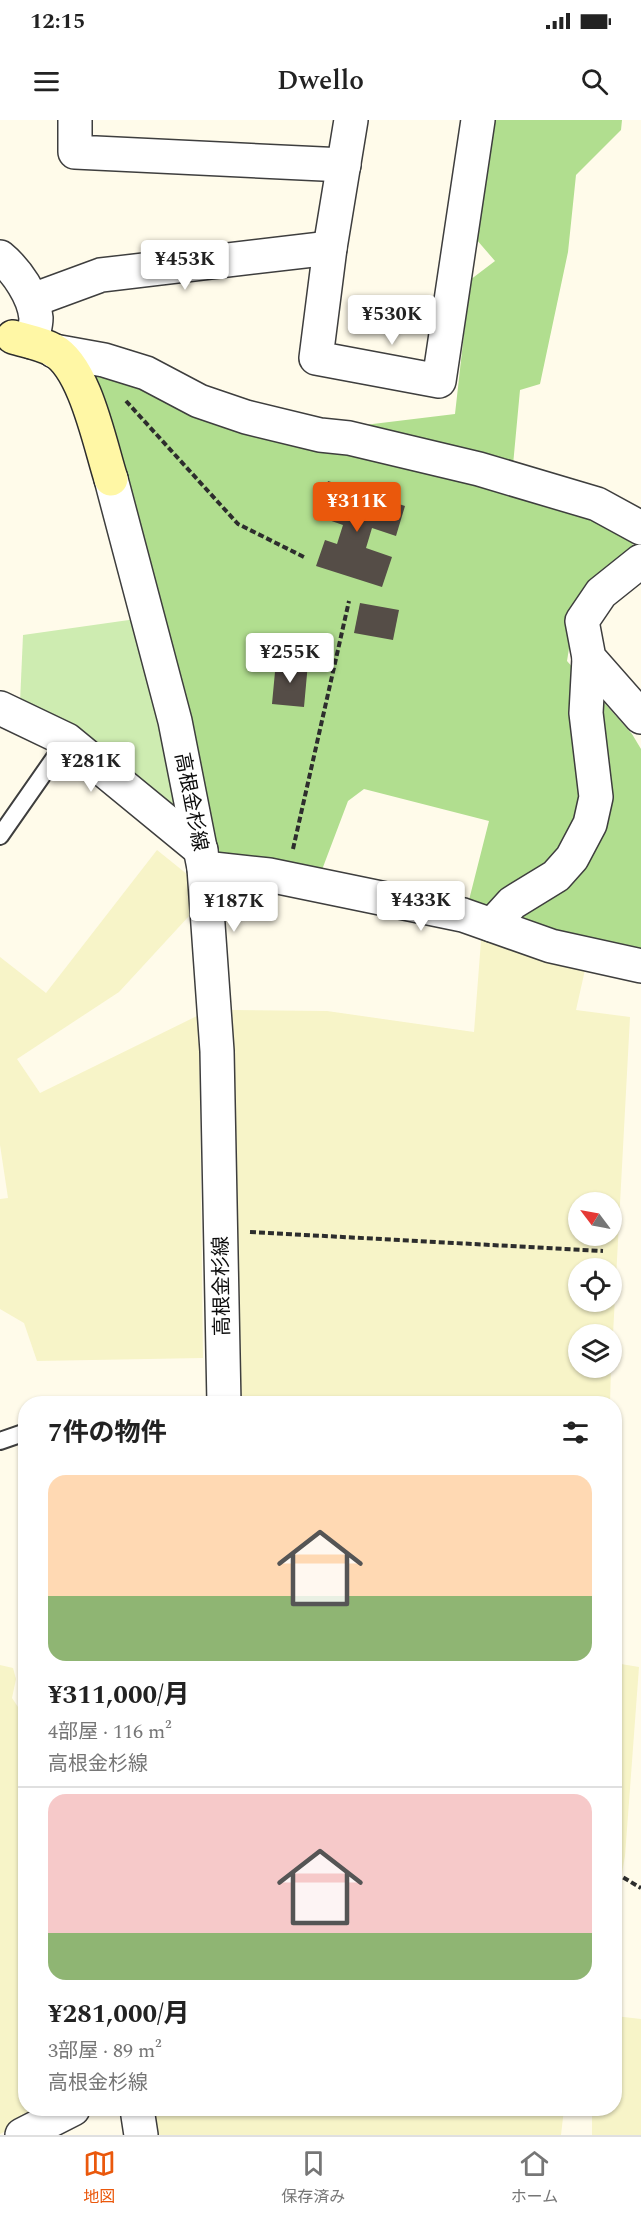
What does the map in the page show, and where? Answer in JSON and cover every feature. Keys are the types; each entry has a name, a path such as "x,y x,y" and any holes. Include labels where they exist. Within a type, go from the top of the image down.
{"street":[{"path":"75,120 75,152 344,165"},
{"path":"351,120 330,248 316,358 439,381 478,120"},
{"path":"33,300 101,275 330,248"},
{"path":"0,256 8,263 33,300 36,320 25,342 104,360 146,373 199,401 246,417 321,435 349,438 478,469 597,504 641,528"},
{"name":"高根金杉線","path":"25,342 70,365 83,391 111,479 175,721 202,859 218,1052 224,1396"},
{"path":"492,925 512,903 556,876 572,858 590,824 596,797 586,713 589,658 582,621 602,593 641,561"},
{"path":"589,658 641,717"},
{"path":"0,708 67,740 202,859 463,915 552,946 641,966"},
{"path":"22,2135 60,2116"},
{"path":"138,2116 141,2135"}],"lane":[{"path":"0,836 67,740"},
{"path":"0,1441 18,1435"}],"path":[{"path":"104,360 105,378 238,524 304,557"},
{"path":"286,878 349,601"},
{"path":"221,1230 603,1251"},
{"path":"622,1877 641,1888"}],"shaded area":[{"path":"157,850 193,879 189,916 119,992 17,1059 40,1093 199,1015 203,1358 37,1361 24,1323 0,1309 0,1199 8,1198 0,1145 0,957 46,993"},
{"path":"482,928 587,961 576,1010 630,1017 621,1192 568,1192 568,1246 618,1246 617,1258 568,1258 568,1312 614,1312 614,1324 568,1324 568,1378 611,1378 610,1396 238,1396 232,1010 327,1011 474,1032"},
{"path":"622,1664 639,1667 622,1873"},
{"path":"0,1665 13,1668 16,1679 12,1698 18,1707 18,2116 35,2116 0,2134"},
{"path":"622,2017 641,2019 641,2135 592,2135 592,2116 622,2116"},
{"path":"154,2116 563,2116 561,2135 152,2135"}],"green space":[{"path":"490,120 622,120 621,130 576,175 568,252 540,384 520,390 513,465 348,427 455,414 470,280 495,261 476,239"},
{"path":"94,374 593,514 631,538 634,550 571,636 567,661 632,734 641,749 641,960 468,904 489,821 364,789 348,801 320,875 224,857 210,844 125,476"},
{"path":"136,619 188,828 20,703 23,635"}],"building":[{"path":"328,481 405,506 396,536 372,528 366,548 392,557 382,587 316,566 325,540 337,544 343,525 317,516"},
{"path":"360,603 399,610 393,640 354,633"},
{"path":"276,661 308,663 304,707 272,704"}]}
